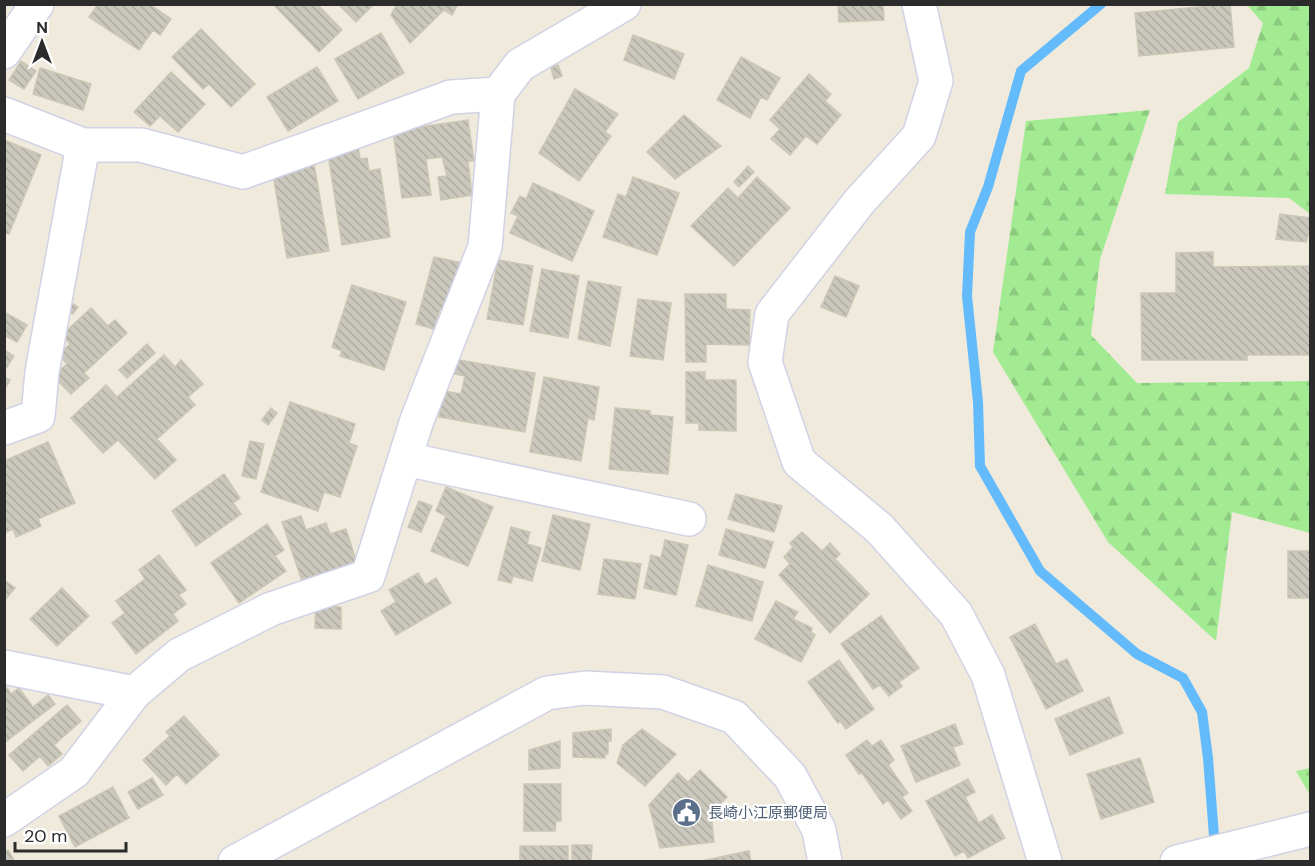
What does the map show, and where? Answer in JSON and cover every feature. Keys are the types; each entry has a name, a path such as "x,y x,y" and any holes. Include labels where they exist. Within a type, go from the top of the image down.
{"street":[{"path":"4,52 37,4"},
{"path":"4,820 74,772 134,693 179,655 271,609 368,576 417,420 485,247 498,94 520,65 624,4"},
{"path":"919,4 936,81 920,136 859,202 772,314 765,362 799,462 879,528 956,614 988,675 1045,861"},
{"path":"4,114 82,145 141,145 243,172 451,97 498,94"},
{"path":"4,428 38,416 42,372 82,145"},
{"path":"405,459 689,519"},
{"path":"4,667 134,693"},
{"path":"235,861 547,693 585,688 663,692 734,717 790,776 819,830 825,861"},
{"path":"1184,860 1311,829"}],"green space":[{"path":"1247,5 1310,5 1310,214 1289,198 1165,194 1178,122 1249,68 1263,23"},
{"path":"1150,110 1100,259 1091,335 1137,383 1310,381 1310,533 1232,512 1216,641 1108,542 993,352 1026,121"},
{"path":"1310,768 1310,795 1296,771"}],"building":[{"path":"98,4 149,4 171,19 160,35 153,30 139,50 89,17"},
{"path":"273,4 317,4 342,30 319,52"},
{"path":"338,4 374,4 356,22"},
{"path":"397,4 458,4 452,15 444,10 410,43 391,15"},
{"path":"838,4 883,4 884,20 839,22"},
{"path":"1230,4 1234,47 1139,56 1135,13"},
{"path":"201,29 255,84 231,107 209,84 203,89 172,57"},
{"path":"381,33 404,73 358,99 335,59"},
{"path":"633,35 684,54 674,79 624,60"},
{"path":"741,57 780,78 767,100 761,97 750,118 717,100"},
{"path":"21,61 36,71 24,89 9,80"},
{"path":"558,65 562,76 554,79 551,68"},
{"path":"317,67 338,101 288,131 267,97"},
{"path":"40,68 91,84 83,110 33,94"},
{"path":"171,72 205,104 178,132 160,116 150,126 134,112"},
{"path":"809,74 831,94 825,101 841,115 817,144 806,136 790,155 771,139 780,129 770,120"},
{"path":"575,89 618,114 605,132 611,136 579,181 539,153"},
{"path":"684,115 721,146 675,179 647,152"},
{"path":"468,120 474,161 468,161 472,195 441,200 438,177 447,176 442,157 426,159 431,195 402,198 393,131"},
{"path":"4,140 41,155 9,234 4,233"},
{"path":"358,146 360,159 367,158 369,171 380,169 390,237 342,245 328,153"},
{"path":"314,164 329,251 287,258 273,174"},
{"path":"748,166 754,172 739,187 734,182"},
{"path":"633,177 679,193 657,255 603,237 618,194 626,197"},
{"path":"757,177 790,208 734,266 691,226 728,188 738,198"},
{"path":"533,183 594,211 572,261 510,233 518,216 511,213 520,196 526,199"},
{"path":"1280,214 1310,218 1310,230 1306,242 1276,239"},
{"path":"1213,252 1213,267 1310,266 1310,355 1247,355 1247,360 1142,360 1141,293 1176,293 1176,253"},
{"path":"434,257 467,264 445,310 440,309 434,329 416,324"},
{"path":"498,260 533,266 523,325 487,319"},
{"path":"542,269 579,276 568,338 530,331"},
{"path":"835,276 859,286 846,317 821,307"},
{"path":"588,281 621,287 610,346 578,339"},
{"path":"352,285 406,302 384,370 340,356 342,351 332,347"},
{"path":"685,294 726,294 726,309 750,310 749,345 706,344 706,362 686,362"},
{"path":"65,299 78,307 73,314 61,306"},
{"path":"638,299 671,303 663,360 630,356"},
{"path":"91,308 108,326 115,320 127,333 84,373 89,378 71,394 53,376 67,364 59,354 70,344 62,335"},
{"path":"4,312 27,325 17,342 4,335"},
{"path":"147,344 155,353 127,378 119,370"},
{"path":"4,350 14,356 4,371"},
{"path":"164,355 175,367 181,360 203,384 188,397 195,405 157,439 176,460 155,479 118,440 103,453 71,418 106,385 117,397"},
{"path":"453,359 535,373 525,432 439,417 444,391 461,394 465,376 450,373"},
{"path":"686,372 705,372 705,380 736,380 736,431 699,430 699,423 686,423"},
{"path":"4,377 10,380 4,390"},
{"path":"544,377 599,387 594,420 588,418 581,461 530,452"},
{"path":"290,402 355,424 349,443 357,446 340,497 324,492 318,511 261,492"},
{"path":"271,408 277,413 268,425 262,420"},
{"path":"615,408 650,411 650,415 673,417 668,474 609,469"},
{"path":"250,441 264,444 256,479 242,476"},
{"path":"48,442 75,503 38,519 41,526 16,537 13,529 4,533 4,461"},
{"path":"224,474 240,498 233,503 241,514 196,546 172,511"},
{"path":"446,487 493,507 468,566 431,551 446,516 436,511"},
{"path":"736,494 782,506 774,532 728,519"},
{"path":"419,501 432,506 421,532 408,527"},
{"path":"553,515 590,524 580,570 542,561"},
{"path":"301,516 306,530 326,523 330,534 346,529 357,564 302,581 282,522"},
{"path":"267,524 284,550 275,556 286,571 239,603 211,563"},
{"path":"511,527 530,532 527,544 541,548 532,581 513,576 511,583 498,580"},
{"path":"726,529 773,542 765,568 719,555"},
{"path":"802,532 822,551 830,543 840,554 835,559 869,594 830,633 779,575 790,564 784,557 793,547 790,543"},
{"path":"665,540 688,545 676,595 644,588 651,555 661,558"},
{"path":"1288,551 1310,551 1310,598 1288,598"},
{"path":"159,555 186,590 179,595 186,604 173,614 178,621 136,654 112,623 125,613 116,601 145,579 139,570"},
{"path":"604,559 641,564 635,599 598,594"},
{"path":"708,565 763,582 752,621 696,606"},
{"path":"418,573 425,585 436,578 451,603 396,635 381,611 396,602 389,590"},
{"path":"4,580 15,588 4,601"},
{"path":"62,588 89,616 57,646 30,619"},
{"path":"776,601 798,612 793,619 812,628 811,632 815,635 801,662 755,639"},
{"path":"316,606 341,607 341,629 315,628"},
{"path":"881,616 919,668 899,682 902,686 889,696 880,685 873,689 841,644"},
{"path":"1035,624 1056,664 1067,659 1083,691 1046,709 1010,637"},
{"path":"839,660 874,709 846,729 840,721 838,723 808,682"},
{"path":"7,688 11,694 19,688 33,707 48,695 55,704 4,743 4,690"},
{"path":"1109,697 1123,733 1070,755 1055,719"},
{"path":"67,705 81,721 54,745 62,754 48,766 40,756 23,771 9,755"},
{"path":"184,716 219,755 186,784 177,774 166,785 143,760 170,736 166,732"},
{"path":"955,724 963,744 953,747 960,765 916,782 901,746"},
{"path":"611,729 611,741 608,741 608,754 605,754 605,758 573,757 573,733"},
{"path":"642,729 676,754 645,786 617,763 623,745"},
{"path":"867,740 872,746 881,740 894,760 888,765 908,793 902,797 912,811 901,819 888,800 883,804 862,773 859,774 846,755"},
{"path":"560,741 560,768 529,770 529,750"},
{"path":"1140,758 1154,802 1101,819 1087,774"},
{"path":"700,770 727,797 711,813 714,842 660,848 649,805 678,773 688,782"},
{"path":"152,778 163,795 138,809 128,792"},
{"path":"968,779 975,792 965,797 979,823 992,815 1005,838 968,858 964,851 955,856 926,801"},
{"path":"524,784 561,784 561,821 556,821 555,831 524,831"},
{"path":"113,787 129,818 75,847 59,816"},
{"path":"572,845 592,845 591,861 598,862 572,862"},
{"path":"520,846 568,846 568,862 520,862"},
{"path":"8,850 15,862 4,862 4,852"},
{"path":"749,851 751,862 697,862"}],"waterway":[{"path":"1101,4 1021,71 988,187 970,232 967,296 978,402 980,466 1040,571 1137,654 1183,678 1202,712 1215,849"}],"place":[{"name":"長崎小江原郵便局","path":"687,813"}]}
